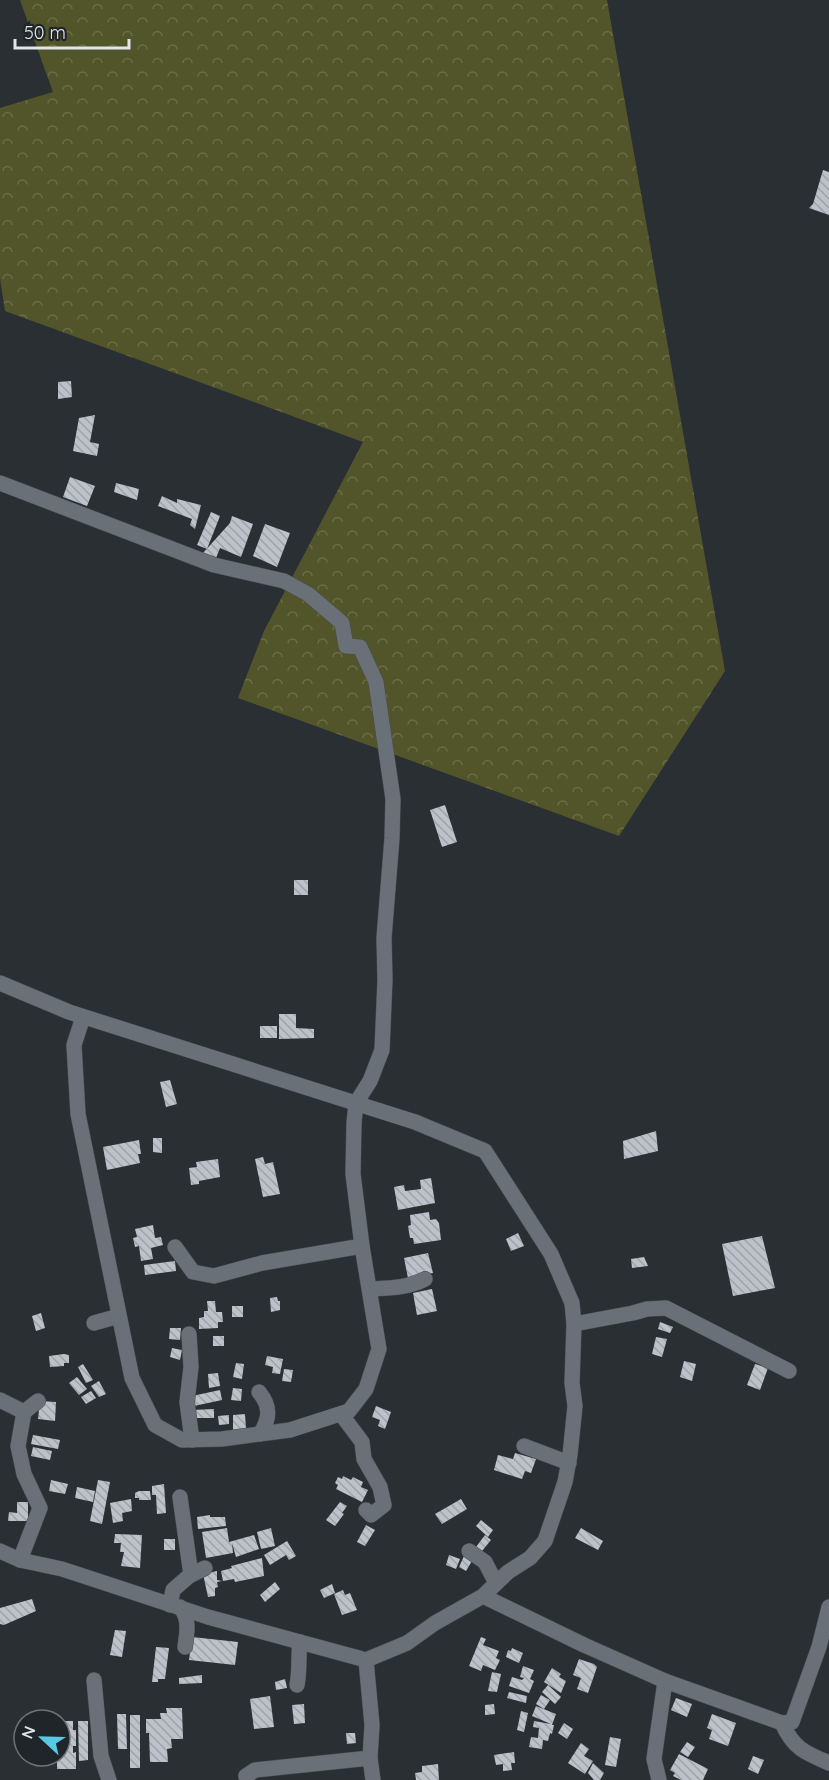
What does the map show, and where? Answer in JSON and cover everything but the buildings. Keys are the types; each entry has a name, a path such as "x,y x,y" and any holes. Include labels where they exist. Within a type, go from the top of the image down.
{"street":[{"path":"0,483 214,565 284,581 309,594 342,622 346,646 360,647 376,682 393,809 391,861 384,938 385,989 382,1050 370,1081 356,1103 353,1174 379,1349 366,1389 349,1411 290,1430 260,1434 202,1436 182,1440 154,1425 132,1378 78,1114 74,1045 83,1017"},
{"path":"0,983 83,1017 415,1122 485,1151 551,1254 572,1303 574,1324 572,1383 575,1406 565,1482 545,1540 530,1558 508,1572 483,1596 435,1623 407,1643 366,1660 175,1606 62,1569 20,1560 0,1551"},
{"path":"175,1247 193,1272 214,1276 262,1263 362,1246"},
{"path":"370,1289 416,1285 425,1280"},
{"path":"574,1324 647,1309 666,1308 789,1371"},
{"path":"94,1323 119,1316"},
{"path":"189,1335 191,1366 187,1402 202,1436"},
{"path":"259,1392 266,1401 268,1421 260,1434"},
{"path":"0,1400 24,1412"},
{"path":"20,1560 40,1508 24,1474 18,1446 24,1412 38,1401"},
{"path":"341,1414 362,1443 364,1459 380,1487 384,1505 371,1515 366,1510"},
{"path":"524,1446 569,1463"},
{"path":"180,1497 184,1534 183,1555 191,1575"},
{"path":"469,1551 485,1562 496,1583"},
{"path":"185,1647 188,1620 186,1615 175,1606 173,1590 191,1575 206,1568"},
{"path":"483,1596 665,1681 782,1723 792,1722 819,1647 829,1607"},
{"path":"297,1685 300,1667 297,1654 300,1642"},
{"path":"366,1660 372,1725 370,1758 373,1780"},
{"path":"94,1680 101,1756 109,1780"},
{"path":"659,1780 654,1759 665,1681"},
{"path":"782,1723 796,1748 829,1763"},
{"path":"246,1780 246,1776 255,1770 370,1758"}],"green space":[{"path":"20,0 607,0 725,671 619,836 238,698 264,631 363,442 5,311 0,278 0,108 53,92"}]}
